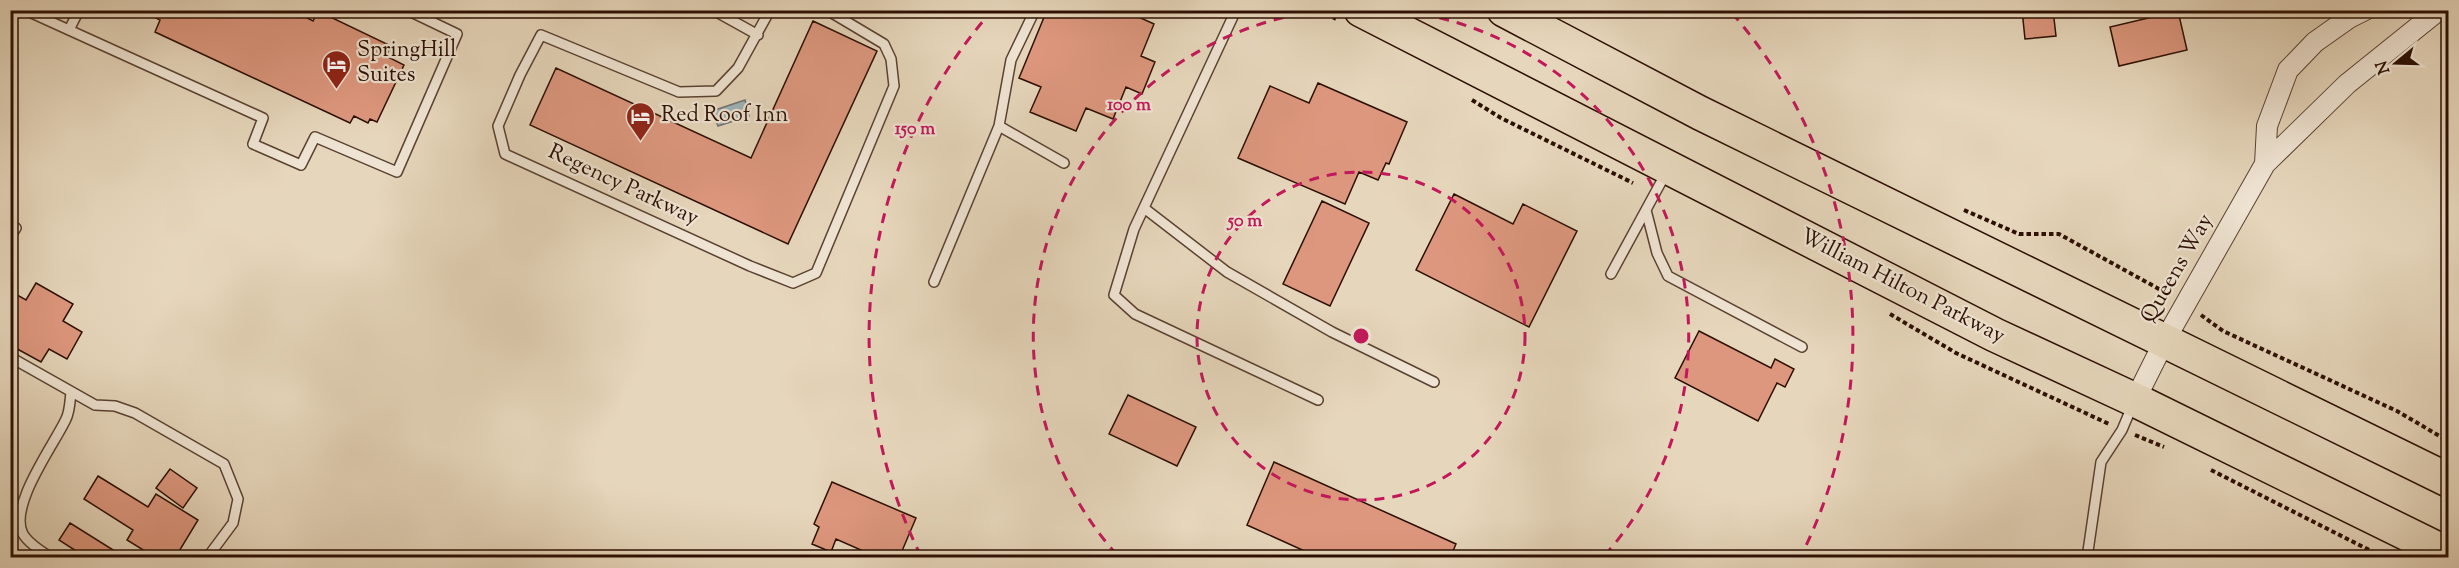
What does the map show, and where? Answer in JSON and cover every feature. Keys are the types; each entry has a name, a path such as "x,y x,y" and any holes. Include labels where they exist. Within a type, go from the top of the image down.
{"highway":[{"name":"William Hilton Parkway","path":"1361,10 1995,334 2448,554"},
{"path":"1504,10 1700,113 2448,480"}],"street":[{"name":"Queens Way","path":"2265,164 2267,126 2288,70 2314,42 2365,10"},
{"name":"Queens Way","path":"2135,400 2165,340 2265,164 2348,84 2439,10"}],"lane":[{"path":"25,10 263,118 253,144 291,161 301,165 315,137 397,172 457,34 407,10"},
{"path":"69,30 80,10"},
{"path":"713,10 758,35"},
{"name":"Regency Parkway","path":"770,10 738,68 716,91 679,92 541,35 520,75 498,126 505,154 750,266 793,283 816,273 894,86 891,59 884,44 827,10"},
{"path":"934,282 999,126 1011,60 1035,10"},
{"path":"1236,10 1134,229 1114,295 1136,314 1318,400"},
{"path":"999,126 1064,163"},
{"path":"1611,274 1668,168"},
{"path":"1144,208 1227,272 1332,332 1434,382"},
{"path":"1646,210 1657,253 1668,276 1802,347"},
{"path":"10,357 95,405 116,406 135,413 224,464 238,500 233,523 207,558"},
{"path":"52,558 38,549 23,533 21,515 25,494 68,416 71,392"},
{"path":"2086,558 2101,462 2122,430 2135,400"}],"path":[{"path":"2059,234 2186,304 2223,331 2397,411 2448,441"}],"water":[{"path":"745,100 749,116 718,126 712,111"}],"building":[{"name":"SpringHill Suites","path":"157,10 292,10 313,21 318,11 391,46 386,56 404,65 377,122 370,119 368,123 354,116 350,123 155,32 160,20 154,17"},
{"path":"1047,10 1123,10 1154,24 1141,56 1155,62 1142,94 1126,87 1113,119 1086,108 1076,131 1030,112 1041,87 1019,78"},
{"path":"2022,10 2053,10 2056,36 2025,39"},
{"path":"2178,11 2187,50 2119,66 2110,27"},
{"name":"Red Roof Inn","path":"813,21 877,51 788,244 530,125 556,68 751,158"},
{"path":"1318,83 1407,122 1389,164 1386,163 1378,180 1359,172 1345,204 1238,158 1270,86 1309,103"},
{"path":"1454,194 1513,224 1523,204 1577,231 1529,327 1416,270"},
{"path":"1322,201 1369,223 1330,306 1283,284"},
{"path":"36,283 73,304 63,321 82,332 67,359 49,349 41,362 10,345 10,291 26,300"},
{"path":"1699,331 1771,368 1775,359 1794,369 1785,387 1777,383 1758,421 1675,378"},
{"path":"1128,395 1196,427 1177,466 1109,434"},
{"path":"1274,462 1456,544 1450,558 1320,558 1247,525"},
{"path":"170,469 197,488 183,508 156,488"},
{"path":"98,476 148,507 156,494 198,520 175,558 141,558 145,551 127,540 133,530 84,499"},
{"path":"832,482 916,518 899,558 879,558 836,539 831,552 812,544 819,527 814,524"},
{"path":"70,523 126,558 87,558 59,540"}],"place":[{"name":"SpringHill Suites","path":"336,90"},
{"name":"Red Roof Inn","path":"640,142"}]}
